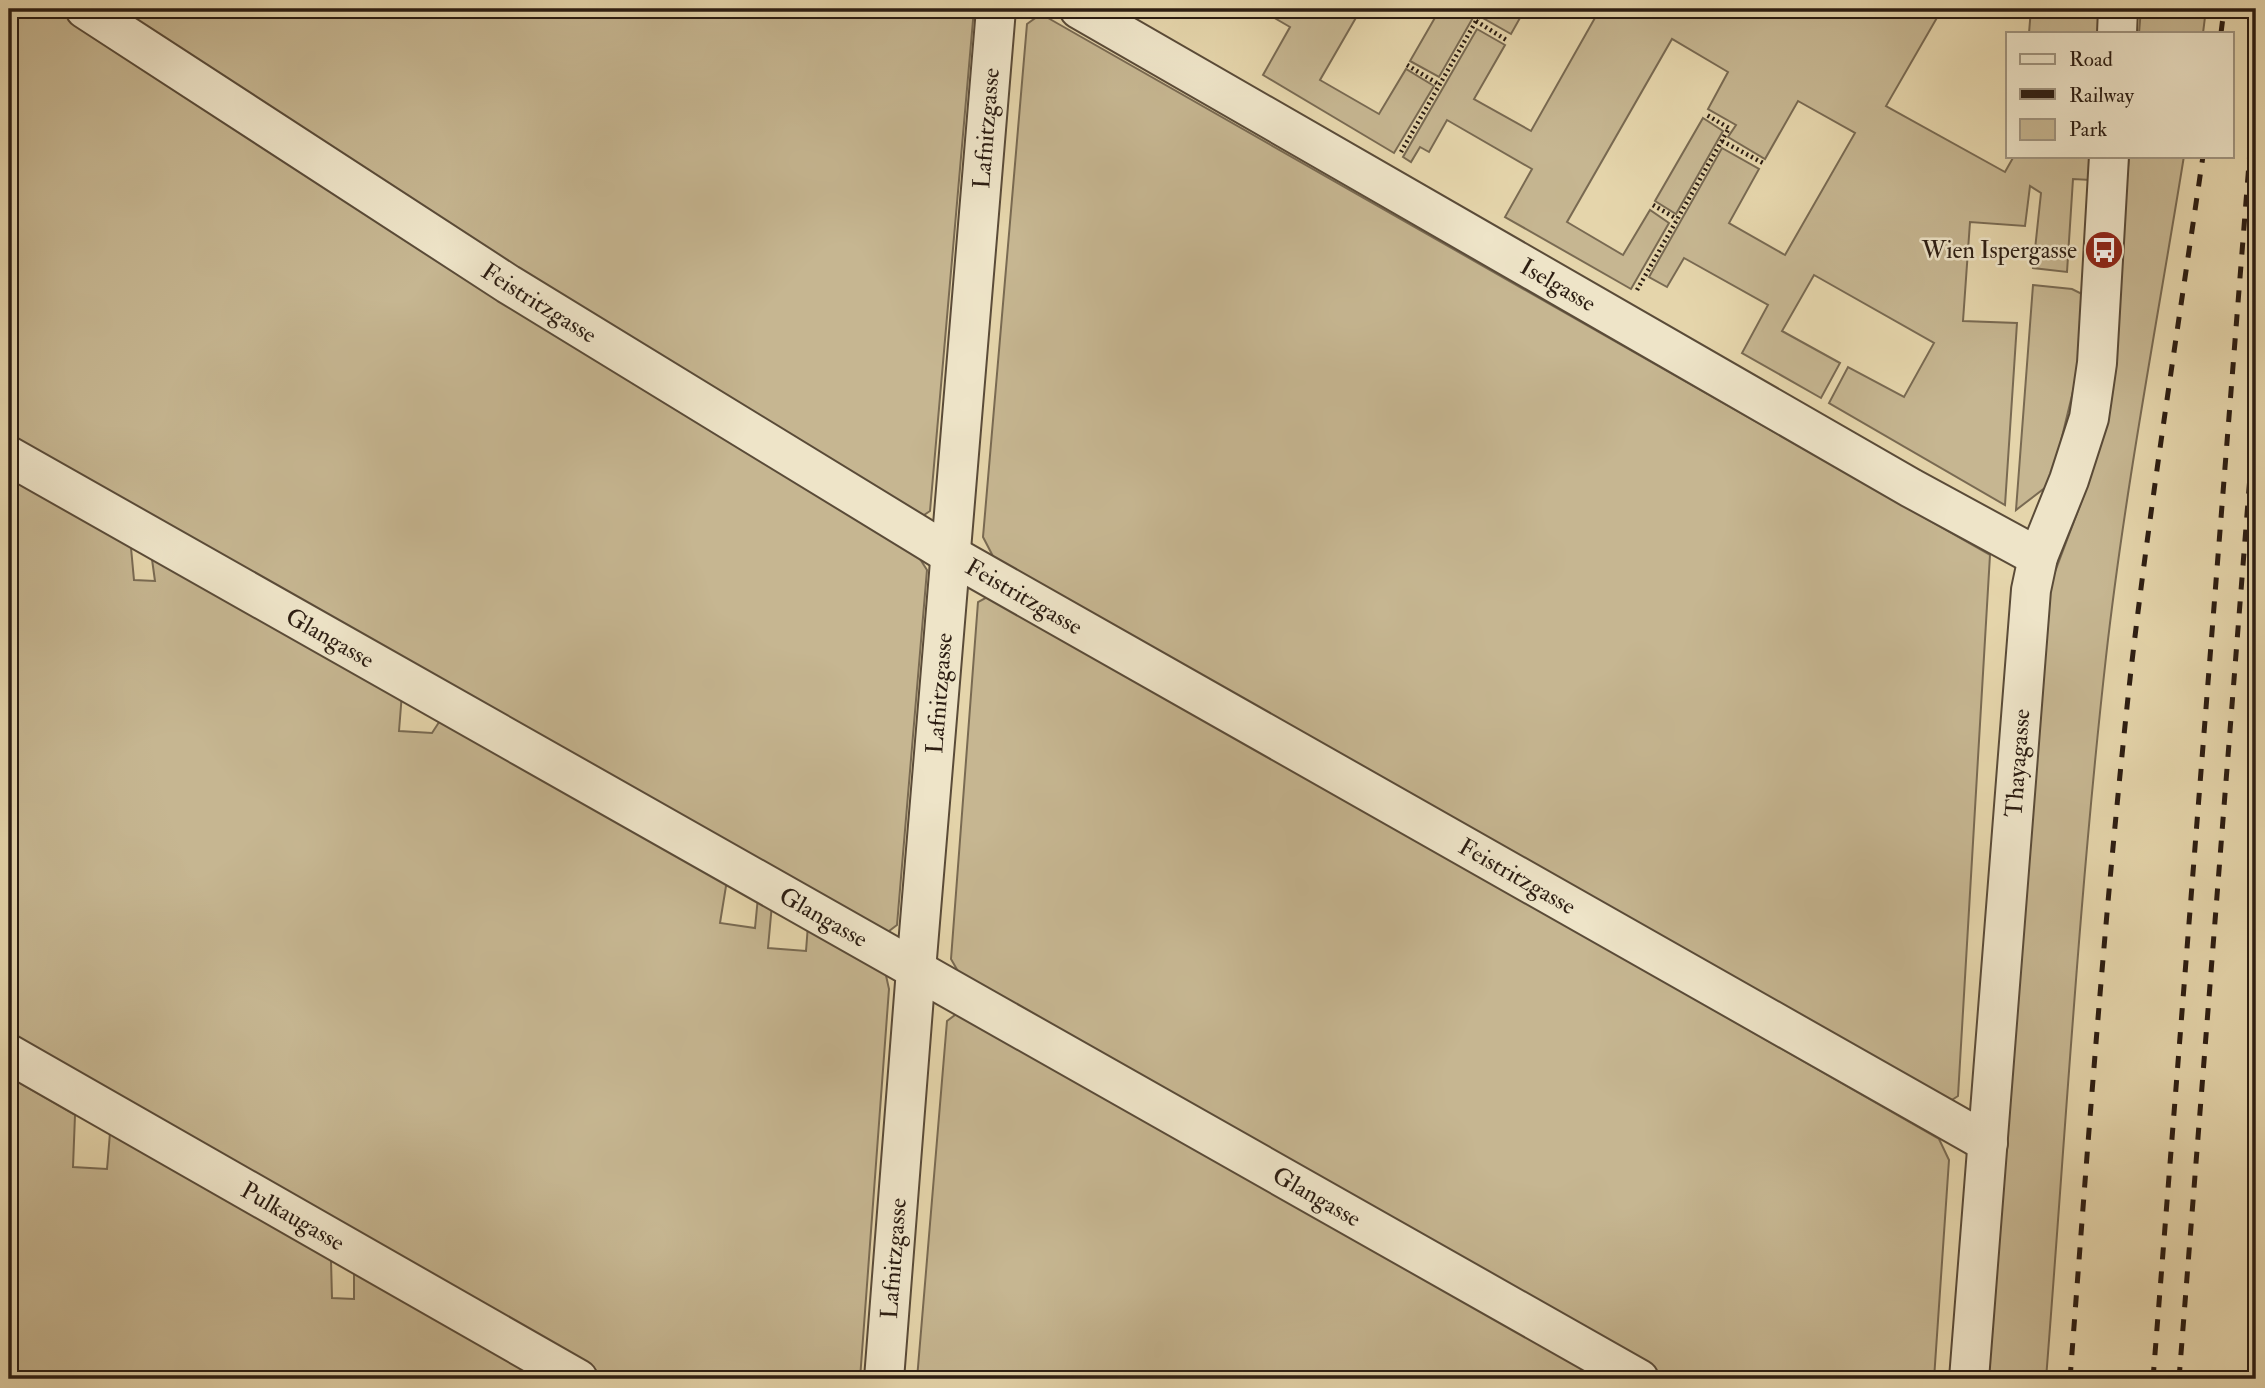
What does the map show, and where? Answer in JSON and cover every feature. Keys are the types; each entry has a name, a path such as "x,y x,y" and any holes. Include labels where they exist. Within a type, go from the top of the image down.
{"street":[{"name":"Feistritzgasse","path":"85,9 508,284 951,555 1988,1143"},
{"name":"Lafnitzgasse","path":"884,1379 996,9"},
{"name":"Iselgasse","path":"1079,9 1911,488 2038,557"},
{"path":"2117,32 2118,9"},
{"name":"Thayagasse","path":"1969,1379 2031,590 2038,557 2069,480 2089,418 2097,363 2109,158"},
{"name":"Glangasse","path":"9,456 1639,1379"},
{"name":"Pulkaugasse","path":"9,1054 578,1379"}],"path":[{"path":"1383,183 1483,9"},
{"path":"1476,22 1507,41"},
{"path":"1407,65 1440,85"},
{"path":"1620,321 1729,128 1705,114"},
{"path":"1722,141 1763,163"},
{"path":"1653,205 1677,219"}],"green space":[{"path":"9,9 55,9 913,548 927,570 897,925 885,934 9,438"},
{"path":"113,9 974,9 930,511 921,517 484,252"},
{"path":"1259,9 1361,9 1320,80 1379,114 1406,69 1434,86 1394,153 1263,75 1290,27"},
{"path":"1440,9 1478,9 1439,77 1410,61"},
{"path":"1488,9 1525,9 1511,34 1483,18"},
{"path":"1600,9 1942,9 1886,106 2005,172 2013,158 2092,158 2091,180 2073,179 2067,272 2033,268 2041,193 2030,186 2025,226 1970,222 1963,321 2017,323 2005,505 1829,403 1848,367 1904,397 1934,343 1814,275 1782,331 1840,363 1821,398 1742,353 1768,305 1684,258 1667,287 1649,277 1722,148 1759,169 1729,223 1785,255 1855,133 1798,101 1765,159 1728,137 1736,125 1708,109 1728,72 1672,39 1567,222 1623,255 1650,210 1669,223 1631,289 1505,217 1532,169 1447,120 1429,152 1420,147 1411,162 1403,157 1477,29 1505,45 1474,99 1531,131"},
{"path":"2031,9 2101,9 2100,32 2029,32"},
{"path":"2141,9 2206,9 2203,32 2139,32"},
{"path":"1041,14 1990,555 1958,1096 1944,1105 997,564 983,537 1027,24"},
{"path":"1703,118 1723,131 1676,214 1655,201"},
{"path":"2129,158 2184,158 2132,469 2106,657 2080,928 2046,1379 1987,1379 2047,593 2088,484 2111,364"},
{"path":"2033,285 2072,289 2082,294 2085,303 2075,383 2054,470 2046,487 2016,510"},
{"path":"9,469 130,537 134,580 155,581 151,552 402,693 399,731 432,733 443,716 727,880 720,923 755,928 758,897 772,904 768,948 806,951 808,925 885,971 889,989 860,1379 606,1379 9,1040"},
{"path":"991,595 1939,1139 1949,1160 1934,1379 1663,1379 963,980 951,959 978,602"},
{"path":"959,1012 1605,1379 917,1379 947,1021"},
{"path":"9,1077 75,1115 73,1167 107,1169 110,1133 331,1260 332,1298 354,1299 354,1272 542,1379 9,1379"}],"railway":[{"path":"2221,32 2224,9"},
{"path":"2153,1379 2256,75"},
{"path":"2070,1379 2105,936 2131,670 2203,158"},
{"path":"2179,1379 2256,400"}],"place":[{"name":"Wien Ispergasse","path":"2104,250"}]}
